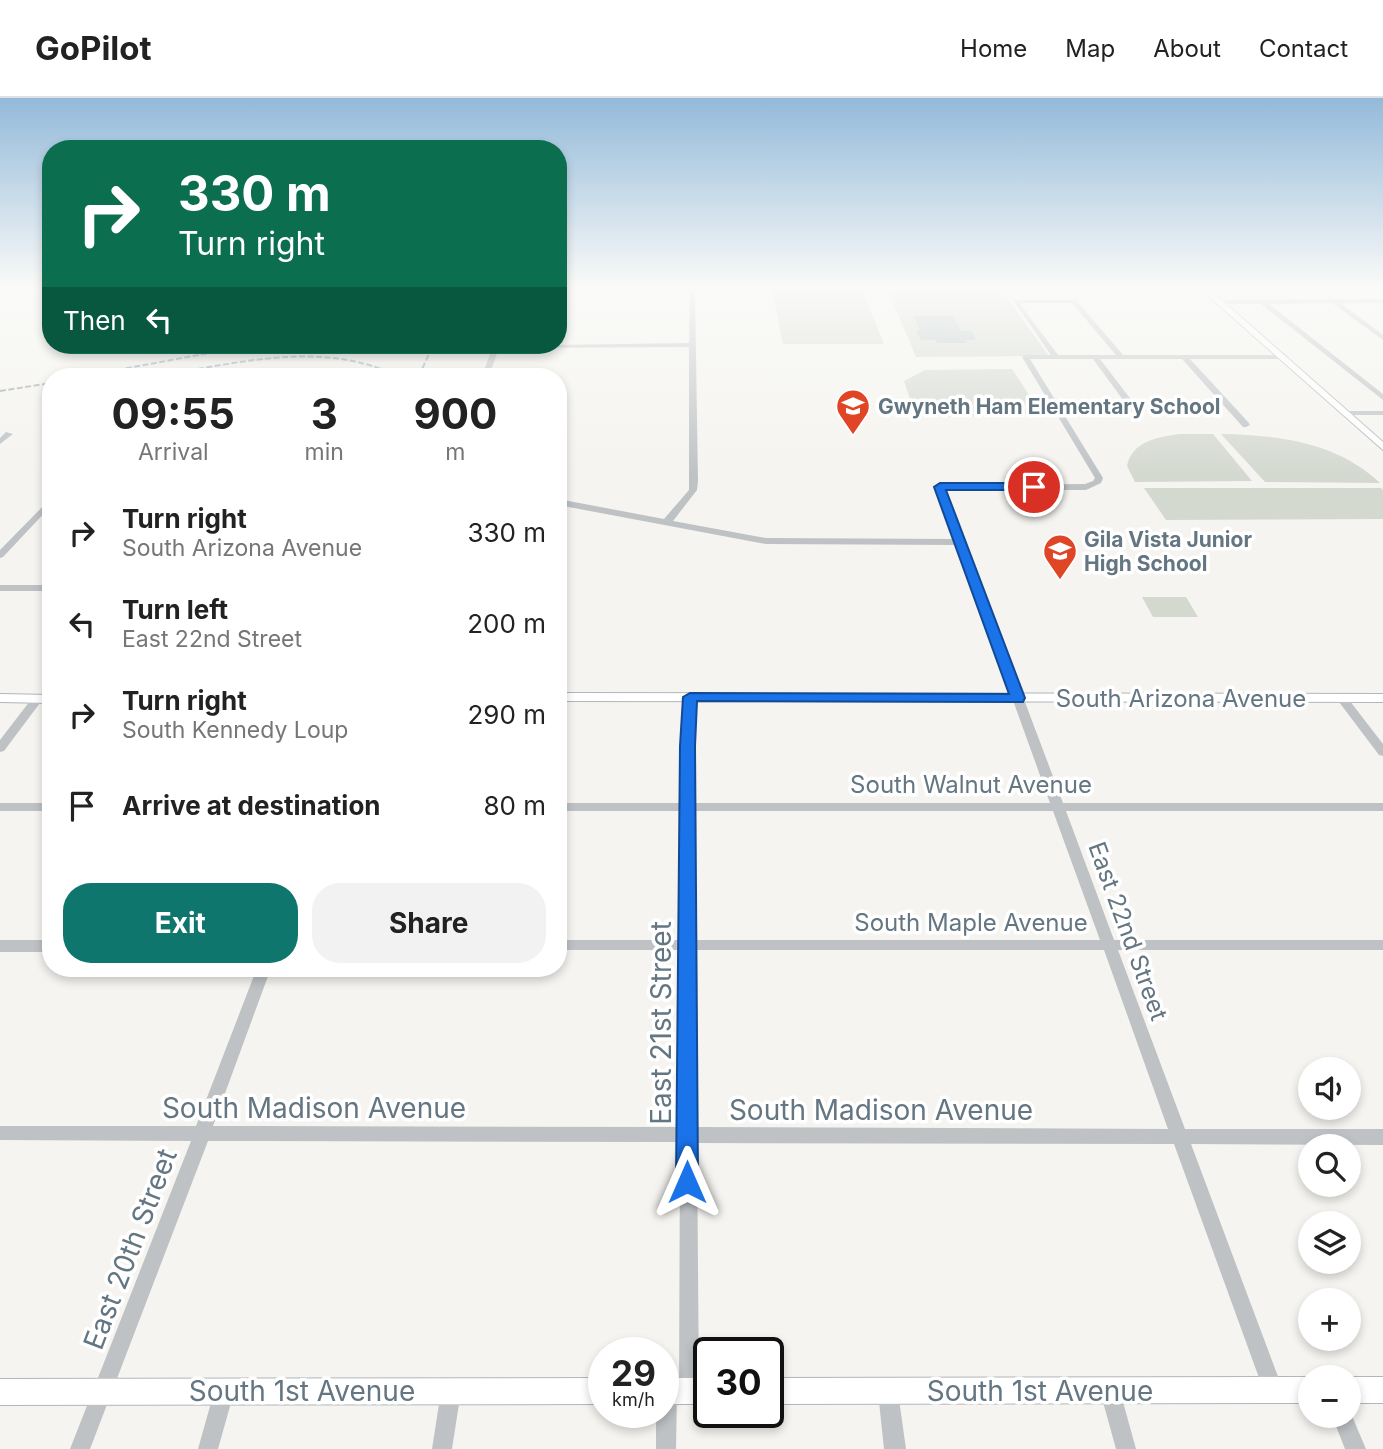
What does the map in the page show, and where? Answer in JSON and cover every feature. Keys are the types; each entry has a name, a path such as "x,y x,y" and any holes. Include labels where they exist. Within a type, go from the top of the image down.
{"street":[{"path":"666,523 693,490 694,350"},
{"path":"1051,350 1056,357"},
{"path":"1115,350 1121,357"},
{"path":"1272,350 1383,447"},
{"path":"1323,350 1383,398"},
{"path":"1025,357 1280,357"},
{"path":"940,487 1086,487 1097,483 1099,478 1025,357"},
{"path":"1095,357 1135,410"},
{"path":"1184,357 1246,425"},
{"path":"1344,413 1383,413"},
{"path":"0,442 9,434"},
{"name":"East 22nd Street","path":"940,487 1273,1390"},
{"path":"567,504 766,541 960,542"},
{"path":"0,555 42,510"},
{"path":"0,588 42,588"},
{"name":"South Arizona Avenue","path":"567,697 1383,698"},
{"name":"East 21st Street","path":"666,1449 682,1391 690,697"},
{"path":"0,698 42,699"},
{"path":"1342,698 1383,752"},
{"path":"0,748 42,701"},
{"path":"0,807 42,807"},
{"name":"South Walnut Avenue","path":"567,807 1383,807"},
{"name":"South Maple Avenue","path":"567,945 1383,945"},
{"path":"0,946 42,946"},
{"name":"East 20th Street","path":"80,1449 261,977"},
{"name":"South Madison Avenue","path":"0,1133 1383,1137"},
{"name":"South 1st Avenue","path":"784,1391 1298,1390"},
{"path":"1361,1390 1383,1390"},
{"path":"208,1449 225,1391"},
{"path":"442,1449 451,1391"},
{"name":"South 1st Avenue","path":"0,1392 588,1391"},
{"path":"1110,1391 1126,1449"},
{"path":"888,1392 895,1449"},
{"path":"1347,1428 1356,1449"}],"shaded area":[{"path":"913,350 1045,350 1049,356 916,357"},
{"path":"1012,369 1037,407 1022,416 916,417 904,381 925,370"},
{"path":"1180,434 1213,434 1252,481 1135,482 1127,466 1134,451 1155,439"},
{"path":"1221,434 1285,439 1326,450 1363,469 1380,483 1265,482"},
{"path":"1144,488 1381,488 1383,519 1166,520"},
{"path":"1142,597 1186,597 1198,617 1153,617"}],"railway":[{"path":"128,368 204,354"},
{"path":"423,368 429,354"},
{"path":"205,368 247,361 309,357 339,359 376,368"},
{"path":"0,391 42,384"}],"place":[{"name":"Gwyneth Ham Elementary School","path":"853,436"},
{"name":"Gila Vista Junior High School","path":"1060,581"}],"route":[{"path":"687,1182 690,697 1018,698 940,487 1034,487"}]}
